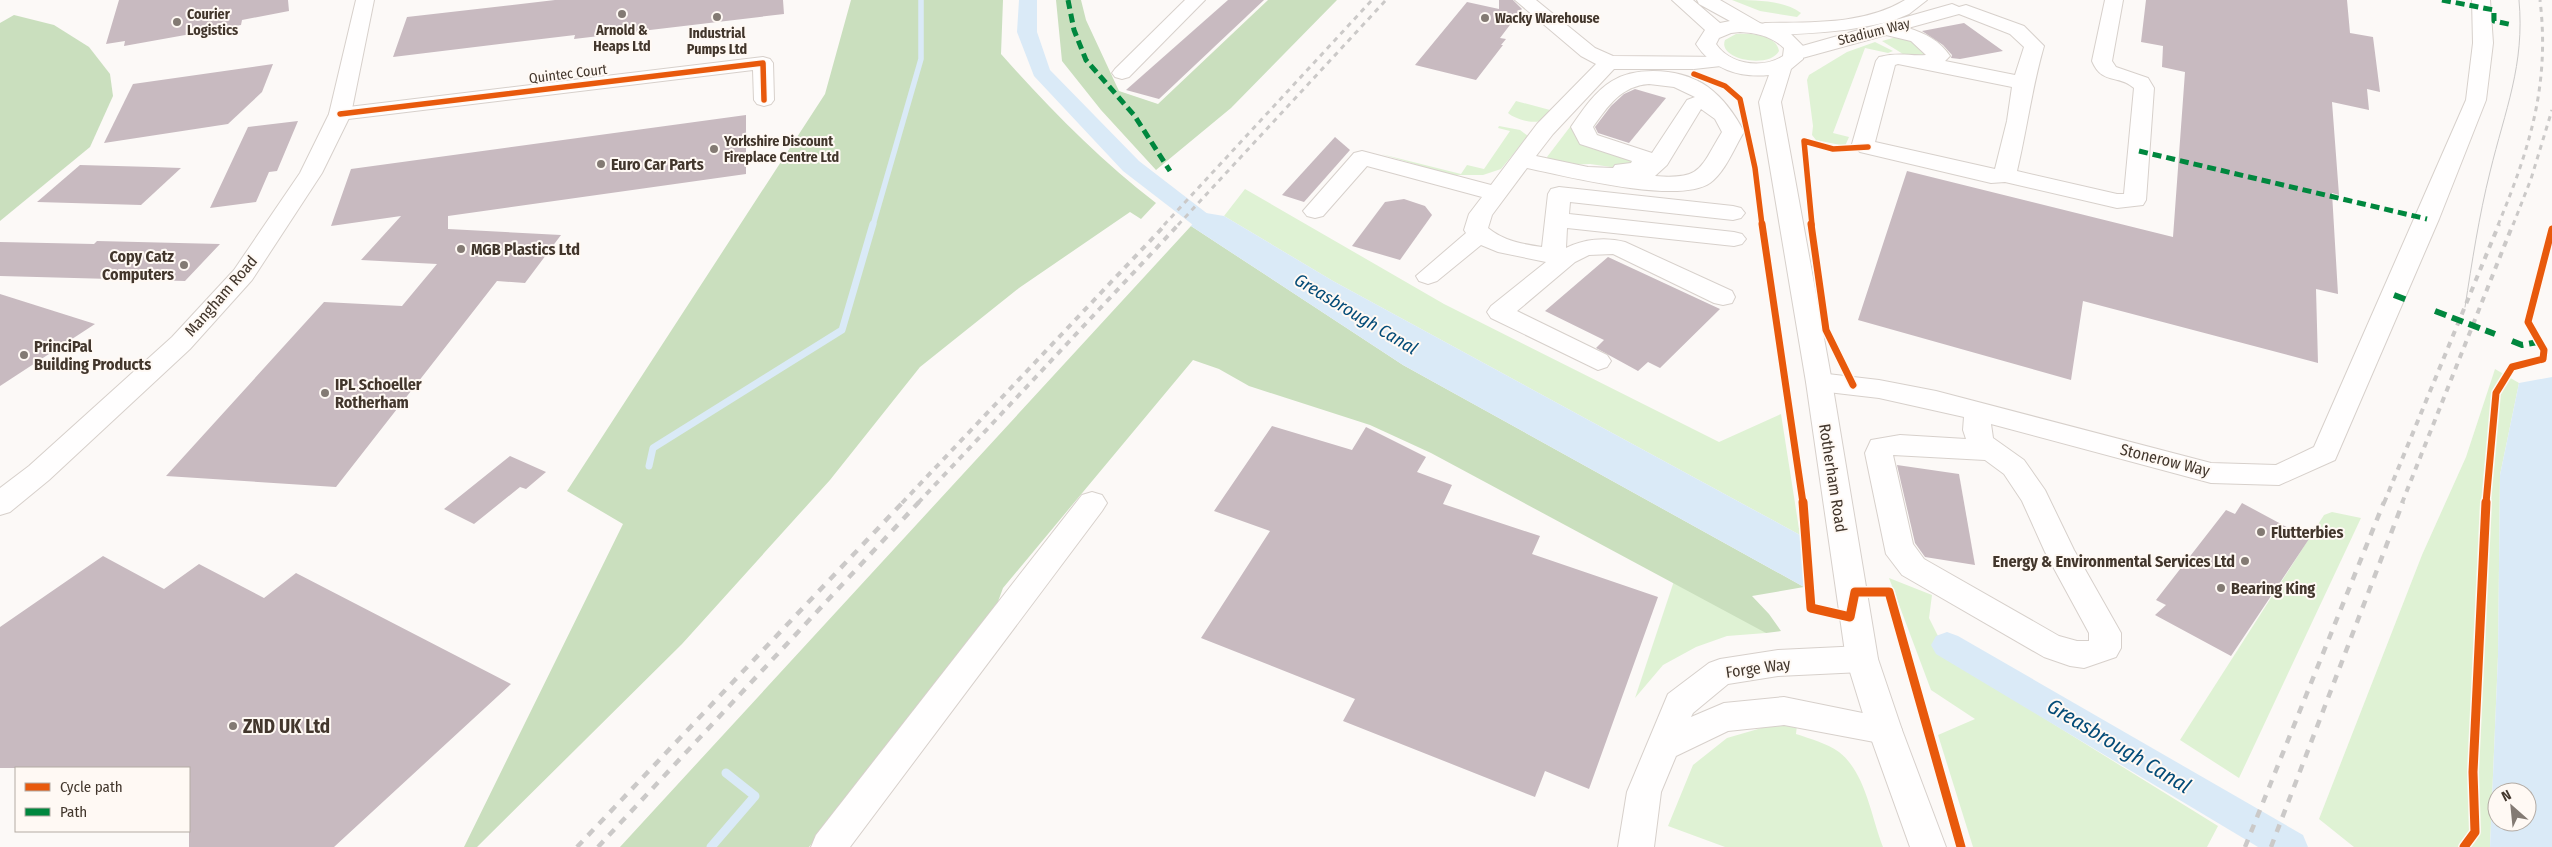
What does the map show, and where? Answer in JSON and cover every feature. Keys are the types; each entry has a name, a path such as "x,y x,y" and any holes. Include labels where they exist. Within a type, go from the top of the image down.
{"main road":[{"name":"Mangham Road","path":"0,504 39,473 181,343 243,275 312,173 340,114 365,0"},
{"path":"1122,73 1196,0"},
{"path":"1524,0 1588,52 1609,62 1630,64 1654,61 1731,64 1761,69 1788,60 1794,47 1788,40 1706,0"},
{"path":"1681,0 1712,34"},
{"name":"Stadium Way","path":"1760,28 1827,26 1880,18 1905,9 1918,0"},
{"path":"1927,0 1935,6 1959,11 2017,30"},
{"path":"2023,83 1898,58 1886,61 1863,144 1868,147 1991,176 2007,170 2117,201 2135,200 2144,88 2142,84 2135,80 2106,70 2102,61 2114,0"},
{"name":"Stonerow Way","path":"1819,382 1906,394 1978,411 2211,473 2279,475 2325,452 2476,100 2483,43 2481,0"},
{"path":"1988,1 2017,30 2028,38 2034,46 2023,83 2007,170"},
{"name":"Stadium Way","path":"1788,60 1887,29 1959,11 1981,9 1988,1"},
{"path":"1654,61 1680,52 1727,27 1760,28"},
{"path":"1887,29 1918,37 1940,56 1933,60 1912,61"},
{"path":"1712,34 1709,50 1731,64 1770,102"},
{"name":"Rotherham Road","path":"1788,60 1770,102 1819,382 1860,650 1885,730 1928,847"},
{"path":"1560,256 1507,248 1485,240 1476,230 1480,214 1545,129 1609,62"},
{"name":"Quintec Court","path":"340,114 763,63 764,100"},
{"path":"1556,181 1639,169 1645,158 1588,139 1582,127 1604,99 1622,83 1636,79 1668,80 1698,89 1728,120 1733,132 1703,178 1692,184 1640,181 1588,174"},
{"path":"1556,181 1588,174 1642,176 1659,160 1694,104 1701,102 1714,104"},
{"path":"1314,211 1362,158 1495,193"},
{"path":"1521,160 1556,181 1733,213"},
{"path":"1556,181 1556,220 1560,256"},
{"path":"1556,220 1734,239"},
{"path":"1428,276 1480,234"},
{"path":"1598,361 1500,312 1560,256 1584,248 1617,247 1723,297"},
{"path":"1978,411 1978,436 1989,450 2014,467 2035,498 2060,552 2105,633 2105,648 2096,655 2084,656 2068,653 2037,639 2010,604 1975,581 1962,577 1925,574 1914,567 1901,554 1879,453 1881,447 1896,444 1949,450 1989,450"},
{"path":"830,847 1092,503"},
{"name":"Forge Way","path":"1636,847 1644,792 1680,704 1720,672 1860,650"},
{"path":"1664,746 1724,717 1784,711 1885,730"}],"green space":[{"path":"851,0 1003,0 1001,54 1075,132 1114,169 1156,203 1141,219 1130,212 1019,288 920,367 830,480 682,644 477,847 464,847 623,524 567,491 825,94"},
{"path":"1056,0 1081,0 1086,20 1119,91 1158,104 1268,0 1337,0 1231,108 1156,170 1101,110 1062,61"},
{"path":"1732,0 1777,3 1786,5 1801,13 1797,17 1760,11"},
{"path":"14,15 54,25 89,47 110,74 113,96 90,147 0,221 0,23"},
{"path":"1736,34 1755,34 1768,38 1777,45 1779,51 1774,57 1766,60 1746,60 1736,57 1729,53 1725,47 1725,40"},
{"path":"1900,36 1908,38 1929,57 1903,54 1882,41"},
{"path":"1875,42 1893,51 1888,53 1865,48 1833,133 1849,137 1845,146 1816,140 1812,135 1813,126 1807,80 1809,75 1847,52"},
{"path":"1516,101 1550,110 1542,120 1534,122 1525,121 1508,113"},
{"path":"1579,121 1579,134 1640,160 1625,169 1590,164 1562,165 1548,159 1547,157 1573,123"},
{"path":"1499,126 1520,130 1528,136 1501,169 1483,175 1451,175 1381,154 1461,174 1467,165 1484,169 1510,131 1498,128"},
{"path":"1245,189 1444,304 1719,442 1781,414 1800,535 1333,281 1224,216"},
{"path":"1191,226 1403,365 1804,587 1752,596 1769,614 1781,631 1766,633 1431,453 1370,425 1249,386 1219,369 1193,360 1003,588 993,615 809,847 620,847"},
{"path":"2495,369 2519,383 2500,475 2498,656 2493,782 2487,782 2487,832 2491,832 2490,847 2354,847 2319,819 2422,555 2466,457"},
{"path":"2332,512 2361,518 2239,778 2180,740 2324,515"},
{"path":"1889,578 1932,595 1929,618 1950,660 2218,826 2207,847 1973,847 1938,735 1975,719 1931,690"},
{"path":"1674,581 1755,621 1766,633 1727,636 1696,647 1663,665 1635,698"},
{"path":"1797,725 1796,734 1829,746 1839,752 1856,771 1867,796 1883,847 1725,847 1668,826 1693,765 1727,738 1765,727"}],"water":[{"path":"1200,212 1224,216 1333,281 1800,535 1804,587 1403,365 1191,226"},
{"path":"2552,377 2552,847 2490,847 2491,832 2537,832 2537,782 2493,782 2498,656 2500,475 2519,383"}],"building":[{"name":"Courier Logistics","path":"119,0 288,0 289,11 242,20 241,25 124,46 125,41 106,44"},
{"path":"555,0 783,0 784,14 574,39 575,35 393,57 407,17"},
{"path":"1228,0 1264,0 1159,99 1126,90"},
{"path":"1499,0 1513,0 1522,9 1500,38 1506,39 1501,45 1503,45 1476,80 1415,65 1467,2 1499,9"},
{"path":"2146,0 2347,0 2350,33 2373,37 2380,92 2367,89 2369,110 2332,102 2339,195 2332,193 2338,294 2316,289 2318,363 2083,301 2071,380 1858,320 1907,171 2173,237 2185,72 2162,67 2163,46 2141,42"},
{"path":"1964,23 2003,51 1960,59 1951,58 1952,55 1943,45 1922,31"},
{"path":"273,64 262,92 228,124 104,143 133,84"},
{"path":"1635,89 1666,98 1629,143 1598,133 1595,127 1611,106 1624,94"},
{"path":"746,115 746,174 448,216 448,229 561,235 525,283 497,281 336,487 166,476 324,302 402,306 437,264 361,260 401,216 331,226 351,169"},
{"path":"298,121 277,171 269,172 256,202 210,208 248,127"},
{"path":"1335,137 1350,150 1304,202 1282,195"},
{"path":"80,165 181,168 141,205 37,202"},
{"path":"1404,199 1425,206 1432,215 1400,260 1352,246 1385,202"},
{"path":"97,241 220,244 185,281 0,276 0,242 94,244"},
{"path":"1608,257 1720,309 1660,368 1648,362 1638,371 1596,348 1604,340 1545,311"},
{"name":"PrinciPal Building Products","path":"0,294 95,324 0,386"},
{"path":"1272,426 1352,450 1366,427 1426,457 1417,472 1452,485 1443,504 1540,536 1532,554 1658,597 1589,789 1545,771 1535,797 1343,721 1355,699 1201,638 1270,531 1214,511"},
{"path":"510,456 546,472 526,489 520,487 474,524 444,509"},
{"path":"1897,465 1959,474 1975,565 1925,557 1915,543"},
{"path":"2242,503 2309,539 2231,656 2155,615 2166,605 2156,600 2226,510 2235,514"},
{"name":"ZND UK Ltd","path":"103,556 164,589 199,564 264,598 296,573 511,684 334,847 189,847 190,767 0,768 0,627"}],"waterway":[{"path":"873,225 921,59 921,0"},
{"name":"Greasbrough Canal","path":"1028,0 1027,32 1041,72 1131,166 1205,223 1227,236"},
{"path":"649,466 653,448 842,330 873,224"},
{"name":"Greasbrough Canal","path":"1947,645 2290,847"},
{"path":"711,847 755,796 726,773"}],"tram line":[{"path":"2465,307 2482,205 2516,67 2520,24 2519,0"}],"railway":[{"path":"1164,225 1372,0"},
{"path":"1178,225 1386,0"},
{"path":"2498,225 2519,169 2535,115 2540,88 2542,60 2540,0"},
{"path":"2513,225 2531,179 2552,110"},
{"path":"902,503 1166,224"},
{"path":"918,503 1179,224"},
{"path":"2384,503 2499,224"},
{"path":"2402,503 2513,224"},
{"path":"577,847 903,502"},
{"path":"598,847 919,502"},
{"path":"2245,847 2384,502"},
{"path":"2271,847 2403,502"}],"marked path":[{"path":"1068,0 1074,30 1086,60 1134,115 1170,171"},
{"path":"2442,0 2494,10 2494,21 2513,25"},
{"path":"2139,151 2427,219"},
{"path":"2394,295 2407,300"},
{"path":"2435,311 2495,334"},
{"path":"2512,341 2522,345 2538,342"}],"cycle path":[{"path":"340,114 763,63 764,100"},
{"path":"1694,74 1725,86 1740,99 1747,128 1755,168 1771,294 1794,431 1803,504 1811,608 1850,617 1855,592 1889,592 1961,847"},
{"path":"1853,385 1826,330 1807,192 1804,141 1833,149 1868,147"},
{"path":"2464,847 2475,832 2473,772 2484,522 2496,393 2512,367 2543,359 2544,350 2528,322 2552,229"}],"place":[{"name":"Arnold & Heaps Ltd","path":"622,14"},
{"name":"Industrial Pumps Ltd","path":"717,17"},
{"name":"Wacky Warehouse","path":"1485,18"},
{"name":"Courier Logistics","path":"177,22"},
{"name":"Yorkshire Discount Fireplace Centre Ltd","path":"714,149"},
{"name":"Euro Car Parts","path":"601,164"},
{"name":"MGB Plastics Ltd","path":"461,249"},
{"name":"Copy Catz Computers","path":"184,265"},
{"name":"PrinciPal Building Products","path":"24,355"},
{"name":"IPL Schoeller Rotherham","path":"325,393"},
{"name":"Flutterbies","path":"2261,532"},
{"name":"Energy & Environmental Services Ltd","path":"2245,561"},
{"name":"Bearing King","path":"2221,588"},
{"name":"ZND UK Ltd","path":"233,726"}]}
